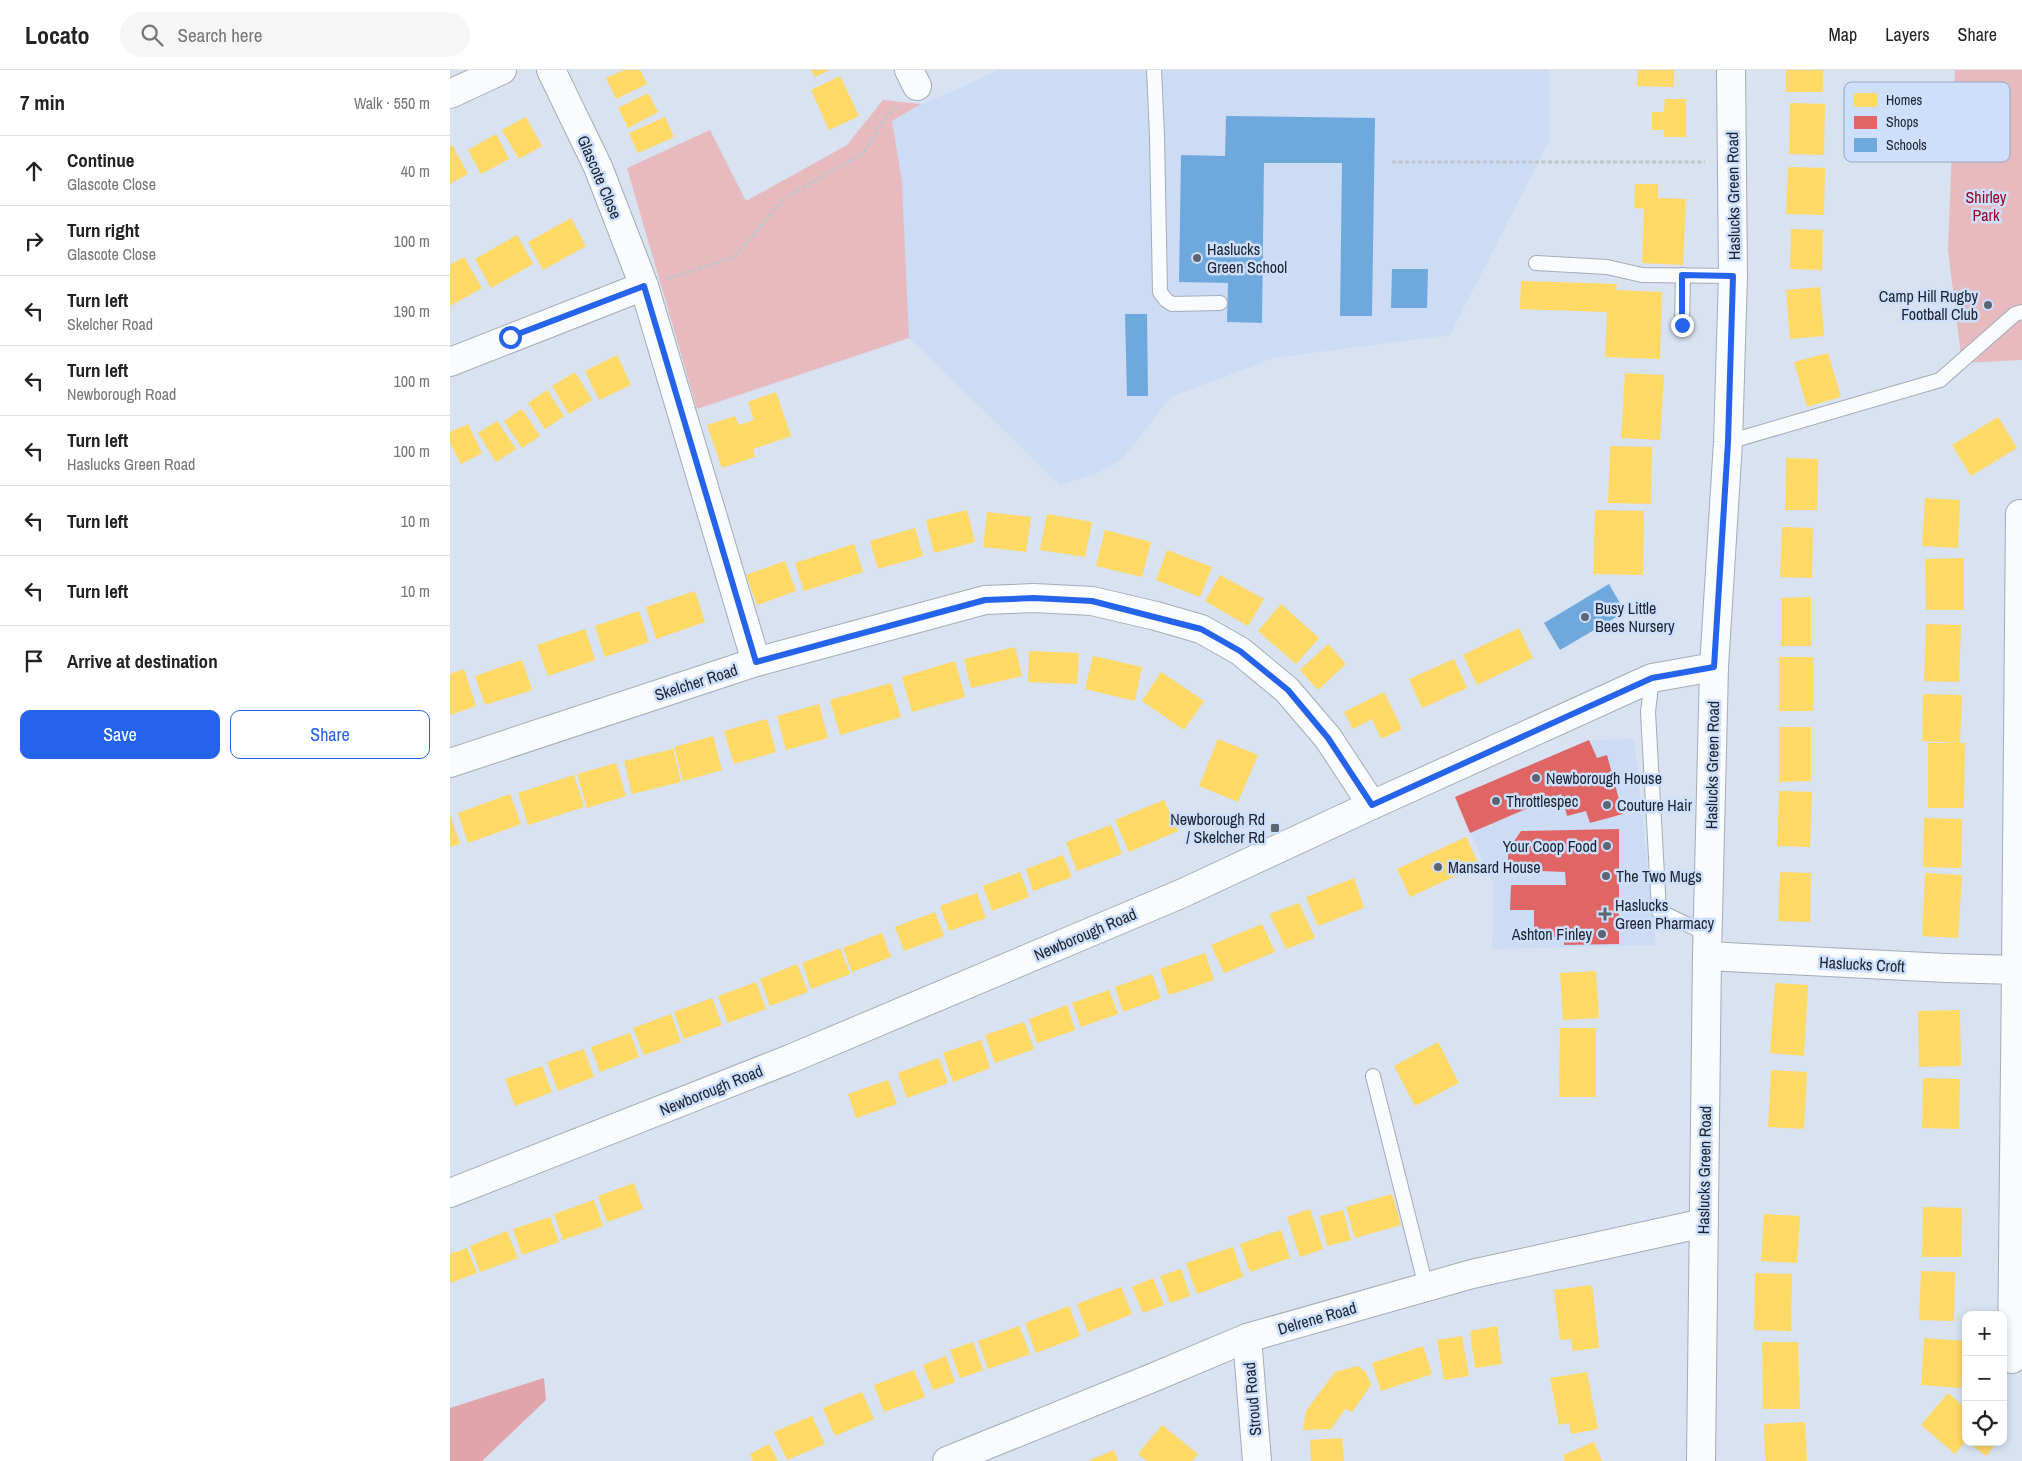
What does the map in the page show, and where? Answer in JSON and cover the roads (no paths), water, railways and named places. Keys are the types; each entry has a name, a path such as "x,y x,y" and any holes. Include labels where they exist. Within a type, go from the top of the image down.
{"street":[{"path":"450,94 502,70"},
{"name":"Glascote Close","path":"552,70 598,167 644,286 756,662"},
{"name":"Haslucks Green Road","path":"1701,1461 1707,945 1714,667 1728,442 1733,276 1731,70"},
{"path":"450,362 644,286"},
{"path":"2012,1359 2020,514"},
{"name":"Skelcher Road","path":"450,763 756,662 985,600 1034,598 1092,601 1201,629 1240,651 1288,690 1328,738 1372,805"},
{"name":"Newborough Road","path":"450,1193 790,1059 1183,893 1652,678 1714,667"},
{"name":"Haslucks Croft","path":"1707,945 1946,968 2016,970"},
{"name":"Delrene Road","path":"947,1461 1247,1338 1472,1274 1704,1223"},
{"name":"Stroud Road","path":"1247,1338 1257,1461"}],"lane":[{"path":"1154,70 1160,292 1172,304 1220,303"},
{"path":"1536,264 1607,267 1642,275 1733,276"},
{"path":"1682,275 1682,325"},
{"path":"1728,442 1940,380 2015,314 2022,312"},
{"path":"1652,678 1648,712 1659,911 1707,945"},
{"path":"1373,1076 1426,1287"}],"place":[{"name":"Haslucks Green School","path":"1197,258"},
{"name":"Camp Hill Rugby Football Club","path":"1988,305"},
{"name":"Busy Little Bees Nursery","path":"1585,617"},
{"name":"Newborough House","path":"1536,778"},
{"name":"Throttlespec","path":"1496,801"},
{"name":"Couture Hair","path":"1607,805"},
{"name":"Newborough Rd / Skelcher Rd","path":"1275,828"},
{"name":"Your Coop Food","path":"1607,846"},
{"name":"Mansard House","path":"1438,867"},
{"name":"The Two Mugs","path":"1606,876"},
{"name":"Haslucks Green Pharmacy","path":"1605,914"},
{"name":"Ashton Finley","path":"1602,934"}],"park label":[{"name":"Shirley Park","path":"1986,206"}]}
